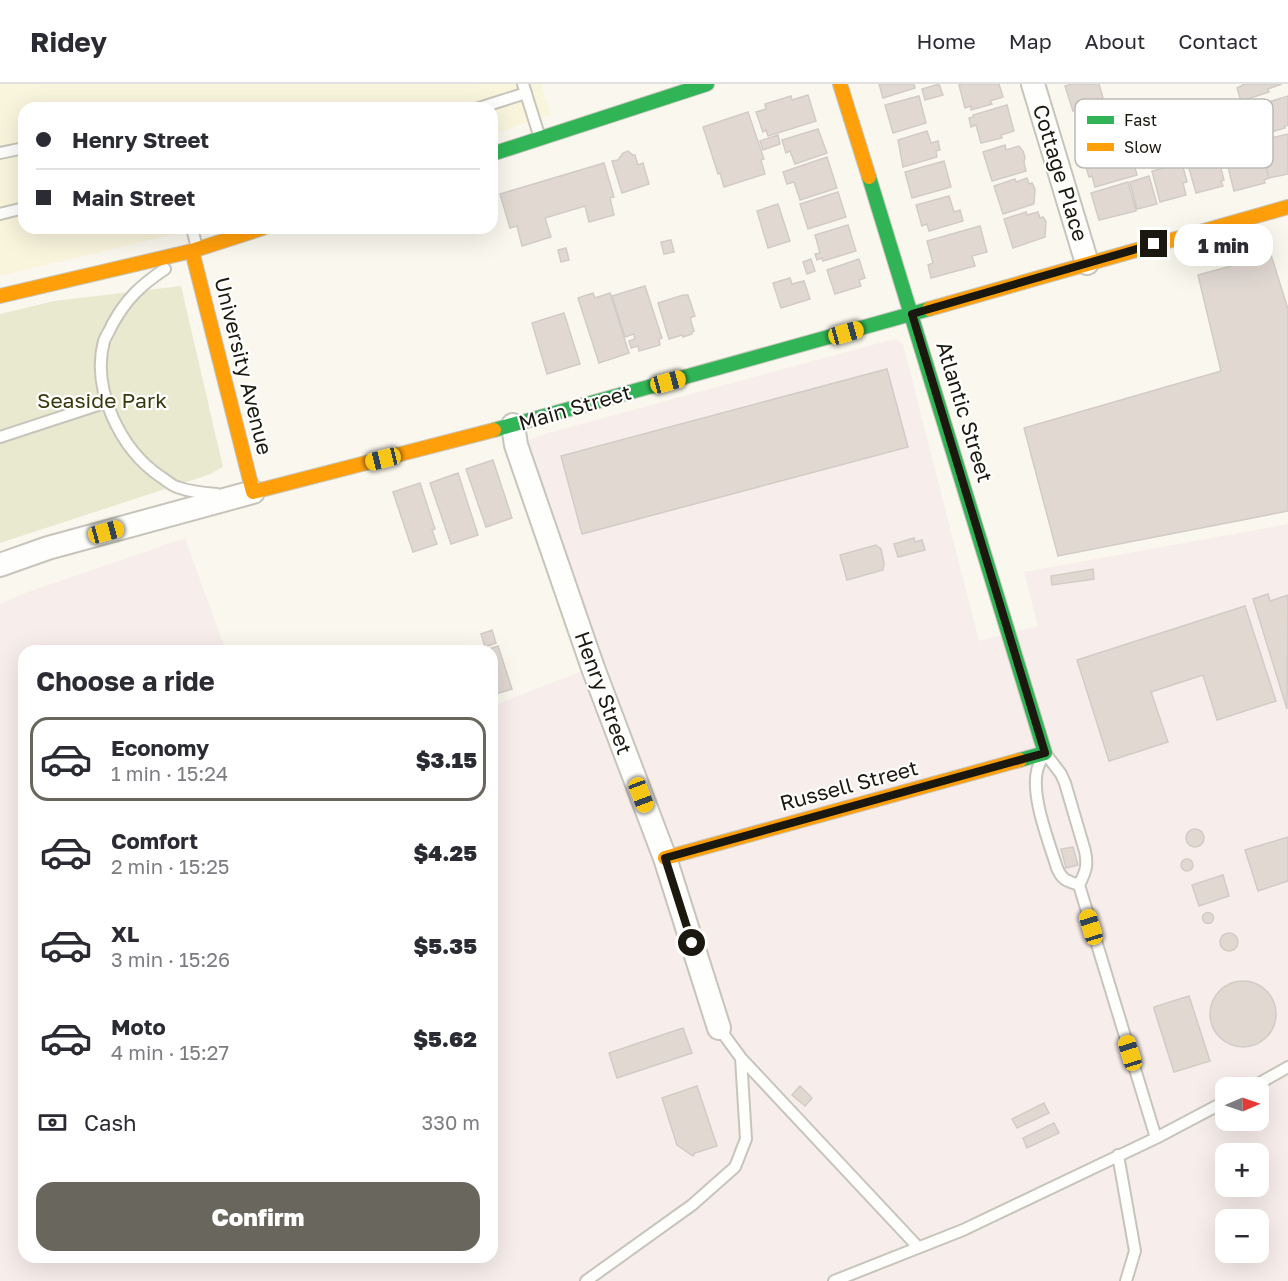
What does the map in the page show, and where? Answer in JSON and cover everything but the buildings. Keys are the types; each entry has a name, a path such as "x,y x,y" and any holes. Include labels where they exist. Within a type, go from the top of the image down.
{"street":[{"path":"498,152 707,84"},
{"name":"Atlantic Street","path":"840,84 1045,753"},
{"name":"Cottage Place","path":"1033,84 1087,263"},
{"name":"Main Street","path":"0,565 48,548 513,425 1288,207"},
{"path":"0,296 195,250 244,234"},
{"name":"University Avenue","path":"195,250 253,492"},
{"name":"Henry Street","path":"513,425 516,446 585,645 665,858 719,1028"},
{"name":"Russell Street","path":"665,858 1045,753"}],"lane":[{"path":"493,102 524,89 540,139"},
{"path":"0,153 18,149"},
{"path":"0,214 18,210"},
{"path":"193,234 195,250 153,277 130,297 117,316 105,340 102,363 107,402 116,425 140,460 174,486 197,493 253,492"},
{"path":"0,437 107,402"},
{"path":"1078,885 1061,876 1041,816 1035,783 1037,769 1045,753 1062,774 1085,851 1086,870 1078,885 1156,1137"},
{"path":"719,1028 741,1058 918,1247"},
{"path":"586,1281 692,1204 735,1167 746,1138 741,1058"},
{"path":"1269,1078 1288,1067"},
{"path":"834,1281 963,1230 1215,1107"},
{"path":"1118,1155 1135,1251 1126,1281"}],"shaded area":[{"path":"0,84 541,84 551,115 498,132 498,102 18,102 18,234 175,234 0,276"},
{"path":"894,339 903,344 979,641 1038,626 1024,572 1288,524 1288,1281 0,1281 0,604 22,594 185,538 224,645 18,645 18,1263 498,1263 498,704 593,667 516,445 544,434"}],"green space":[{"name":"Seaside Park","path":"181,286 223,467 208,475 0,543 0,314 54,301"}],"traffic: fast":[{"path":"498,152 707,84"},
{"path":"869,177 1045,753 1020,760"},
{"path":"494,430 929,309"}],"traffic: slow":[{"path":"840,84 869,177"},
{"path":"929,309 1288,207"},
{"path":"0,296 192,251 244,234"},
{"path":"192,251 253,492 494,430"},
{"path":"665,858 1020,760"}],"route":[{"path":"692,943 665,858 1045,753 912,314 1154,244"}]}
